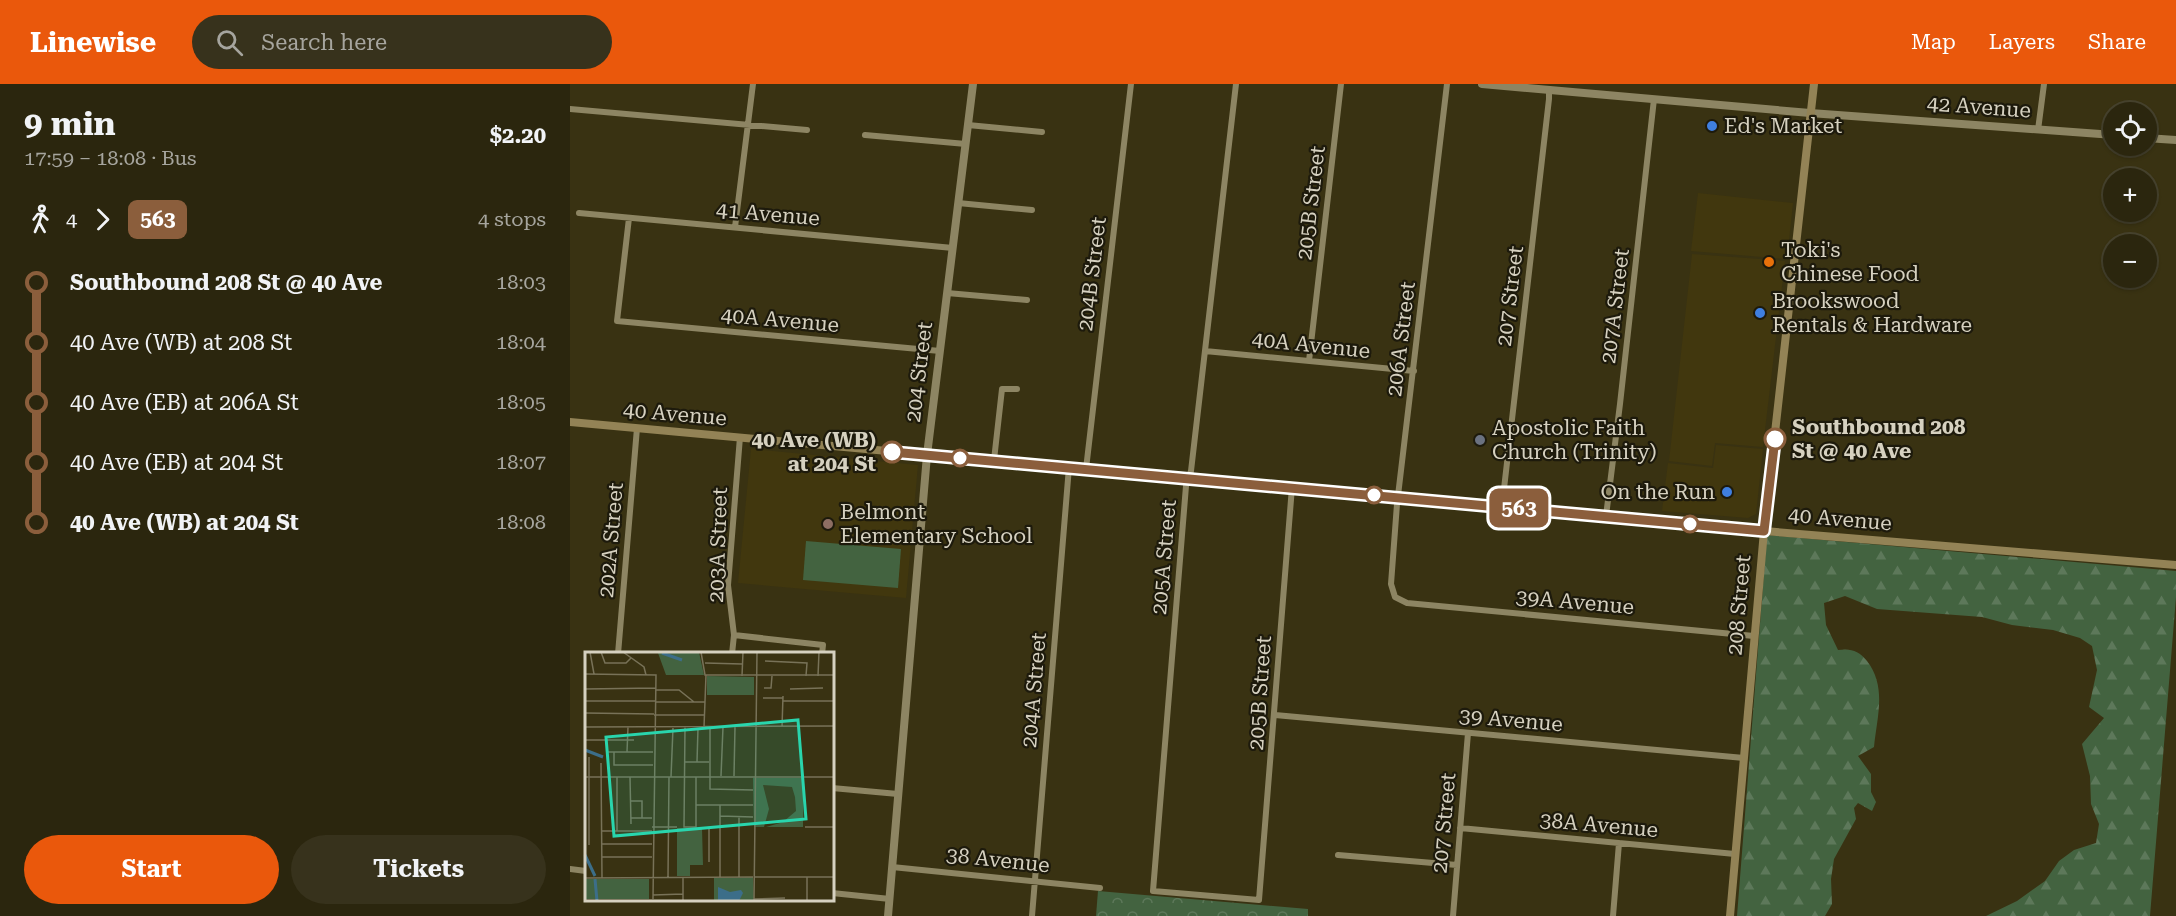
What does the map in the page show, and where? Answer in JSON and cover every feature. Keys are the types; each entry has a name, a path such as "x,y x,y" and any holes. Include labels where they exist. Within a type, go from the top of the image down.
{"main road":[{"name":"208 Street","path":"1730,916 1764,531 1814,84"},
{"name":"40 Avenue","path":"570,422 1764,531 2176,565"}],"street":[{"path":"735,227 753,84"},
{"name":"204 Street","path":"888,916 927,455 973,84"},
{"name":"204B Street","path":"1086,469 1131,84"},
{"name":"205A Street","path":"1236,84 1190,478 1186,486 1153,891 1259,900"},
{"name":"205B Street","path":"1309,361 1341,84"},
{"name":"206A Street","path":"1395,597 1390,584 1447,84"},
{"name":"42 Avenue","path":"1482,84 1810,113 2103,134"},
{"path":"2038,130 2044,84"},
{"name":"207 Street","path":"1502,506 1549,89"},
{"name":"207A Street","path":"1606,516 1654,99"},
{"path":"570,109 807,130"},
{"path":"968,125 1042,132"},
{"path":"864,135 966,144"},
{"path":"2157,139 2176,140"},
{"path":"958,203 1032,210"},
{"name":"41 Avenue","path":"579,213 953,248"},
{"name":"40A Avenue","path":"628,218 617,321 940,351"},
{"path":"947,293 1027,300"},
{"name":"40A Avenue","path":"1205,351 1414,371"},
{"path":"994,460 1002,389 1017,389"},
{"name":"202A Street","path":"618,652 637,428"},
{"name":"203A Street","path":"732,652 734,635 728,585 740,437"},
{"name":"204A Street","path":"1032,916 1070,467"},
{"name":"205B Street","path":"1259,900 1292,487"},
{"name":"39A Avenue","path":"1395,597 1407,603 1754,636"},
{"path":"734,635 823,645 822,652"},
{"name":"39 Avenue","path":"1275,715 1744,758"},
{"name":"207 Street","path":"1453,916 1468,733"},
{"path":"834,788 898,794"},
{"name":"38A Avenue","path":"1460,828 1735,854"},
{"path":"1613,916 1619,843"},
{"path":"1338,855 1457,866"},
{"name":"38 Avenue","path":"892,867 1100,888"},
{"path":"570,869 585,871"},
{"path":"834,893 890,899"}],"shaded area":[{"path":"1698,193 1793,203 1787,259 1691,251"},
{"path":"1692,254 1785,261 1763,447 1715,443 1712,466 1669,461"},
{"path":"1716,445 1763,449 1756,514 1748,518 1662,511 1668,463 1713,468"},
{"name":"Belmont Elementary School","path":"751,449 918,465 906,598 738,583"}],"green space":[{"path":"1767,535 2176,571 2176,597 2150,916 1986,916 2017,901 2045,881 2059,861 2074,850 2096,843 2099,824 2091,804 2090,776 2082,744 2104,718 2089,707 2097,670 2092,646 2080,638 2053,630 2012,625 1982,617 1877,609 1845,596 1824,603 1826,625 1838,650 1847,649 1861,655 1867,661 1877,681 1879,702 1874,747 1858,756 1871,774 1871,792 1876,802 1872,811 1858,803 1854,808 1856,819 1834,859 1831,879 1832,904 1825,916 1737,916"},
{"path":"806,541 901,549 898,588 803,580"},
{"path":"1098,891 1308,909 1308,916 1096,916"}],"bus line":[{"name":"563","path":"892,452 1764,531 1775,439"}],"place":[{"name":"Ed's Market","path":"1712,126"},
{"name":"Toki's Chinese Food","path":"1769,262"},
{"name":"Brookswood Rentals & Hardware","path":"1760,313"},
{"name":"Southbound 208 St @ 40 Ave","path":"1775,439"},
{"name":"Apostolic Faith Church (Trinity)","path":"1480,440"},
{"name":"40 Ave (WB) at 204 St","path":"892,452"},
{"name":"On the Run","path":"1727,492"},
{"name":"Belmont Elementary School","path":"828,524"}]}
